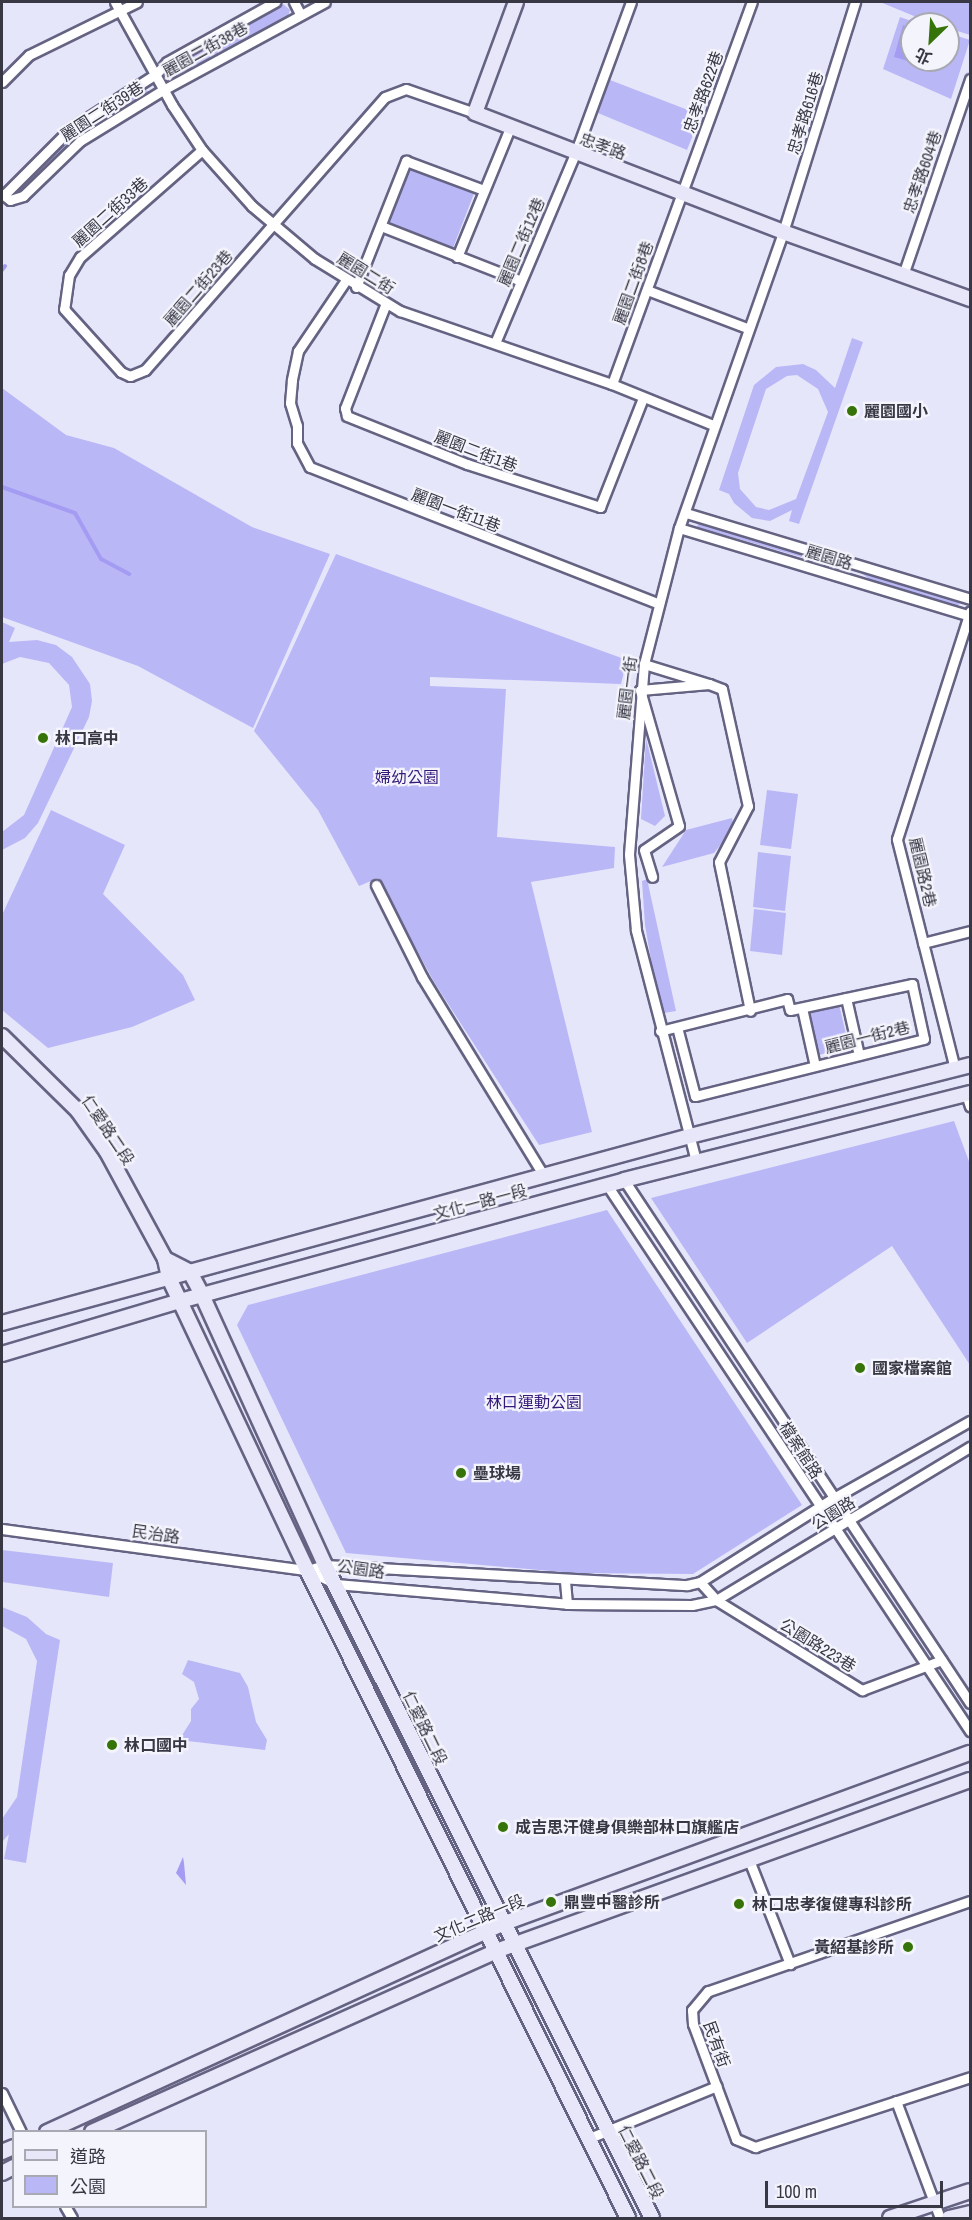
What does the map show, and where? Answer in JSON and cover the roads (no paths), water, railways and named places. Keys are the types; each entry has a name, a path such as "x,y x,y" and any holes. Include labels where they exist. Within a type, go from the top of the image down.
{"main road":[{"path":"475,113 516,2"},
{"name":"忠孝路","path":"475,113 575,154 970,299"},
{"name":"仁愛路二段","path":"2,1036 53,1082 78,1111 107,1152 165,1259 169,1278 307,1570 484,1932 496,1951 628,2218"},
{"name":"文化一路一段","path":"2,1323 690,1136 970,1065"},
{"name":"文化一路一段","path":"2,1354 180,1300 624,1180 696,1161 969,1098"},
{"path":"165,1259 190,1272"},
{"name":"仁愛路二段","path":"190,1272 325,1565 502,1923 515,1944 652,2218"},
{"name":"文化二路一段","path":"51,2130 502,1923 970,1754"},
{"path":"96,2130 496,1951 970,1780"},
{"path":"890,2218 970,2191"},
{"path":"949,2218 970,2213"}],"street":[{"path":"2,82 29,55 117,6 137,2"},
{"name":"麗園二街38巷","path":"156,74 167,62 275,2"},
{"path":"294,2 300,14"},
{"name":"麗園二街38巷","path":"163,90 325,2"},
{"path":"575,154 631,2"},
{"name":"忠孝路622巷","path":"681,192 752,2"},
{"name":"忠孝路616巷","path":"783,232 855,2"},
{"name":"麗園二街","path":"117,6 163,90 202,150 273,225 346,280 386,303 612,384 712,425"},
{"name":"麗園二街39巷","path":"156,74 70,129 3,195 15,200 23,196 66,151 163,90"},
{"name":"忠孝路604巷","path":"903,275 970,79"},
{"name":"忠孝路","path":"273,225 385,97 406,89 475,113"},
{"path":"115,101 123,115"},
{"path":"457,256 510,128"},
{"name":"麗園二街33巷","path":"145,370 130,376 121,372 64,309 69,275 80,257 202,150"},
{"name":"麗園二街12巷","path":"495,343 575,154"},
{"path":"356,287 406,161 484,190"},
{"name":"麗園二街8巷","path":"612,384 681,192"},
{"name":"麗園二街23巷","path":"145,370 273,225"},
{"path":"381,226 521,280"},
{"name":"麗園一街","path":"696,1161 660,1031 636,930 629,854 640,690 657,603 679,528 686,513 712,425 783,232"},
{"name":"麗園一街11巷","path":"346,280 298,351 290,403 297,426 297,443 310,467 657,603"},
{"path":"647,290 747,328"},
{"name":"麗園二街1巷","path":"386,303 345,408 347,416 477,468 600,507 643,398"},
{"name":"麗園路","path":"686,513 970,599"},
{"name":"麗園路","path":"679,528 970,614"},
{"name":"麗園路2巷","path":"955,1069 897,839 970,614"},
{"path":"644,664 722,689 748,806 719,862 750,1011"},
{"path":"652,877 644,850 679,826 640,690 709,684"},
{"path":"376,885 422,976 544,1176"},
{"path":"922,943 970,931"},
{"name":"麗園一街2巷","path":"677,1027 695,1096 924,1039 912,984 802,1008"},
{"path":"846,998 859,1055"},
{"path":"660,1031 750,1011 787,999 790,1010 802,1008 815,1066"},
{"name":"檔案館路","path":"624,1180 970,1703"},
{"name":"檔案館路","path":"607,1185 970,1731"},
{"name":"公園路","path":"307,1570 325,1565 566,1581 687,1585 700,1582 821,1506 970,1421"},
{"name":"公園路","path":"307,1570 336,1584 567,1604 692,1605 716,1600 970,1447"},
{"name":"民治路","path":"2,1529 307,1570"},
{"path":"394,1570 394,1588"},
{"path":"566,1581 567,1604"},
{"path":"700,1582 716,1600"},
{"name":"公園路223巷","path":"716,1600 862,1690 942,1660"},
{"path":"749,1860 790,1964"},
{"name":"民有街","path":"970,1901 708,1991 698,2000 692,2010 693,2024 736,2139 755,2147 970,2077"},
{"path":"587,2139 717,2086"},
{"path":"2,2094 20,2130"},
{"path":"896,2101 940,2218"}],"waterway":[{"path":"2,270 5,266"},
{"path":"2,487 75,513 101,559 129,574"}],"place":[{"name":"麗園國小","path":"852,411"},
{"name":"林口高中","path":"43,738"},
{"name":"國家檔案館","path":"860,1368"},
{"name":"壘球場","path":"461,1473"},
{"name":"林口國中","path":"112,1745"},
{"name":"成吉思汗健身俱樂部林口旗艦店","path":"503,1827"},
{"name":"鼎豐中醫診所","path":"551,1902"},
{"name":"林口忠孝復健專科診所","path":"739,1904"},
{"name":"黃紹基診所","path":"908,1947"}],"park label":[{"name":"婦幼公園","path":"407,777"},
{"name":"林口運動公園","path":"534,1402"}]}
